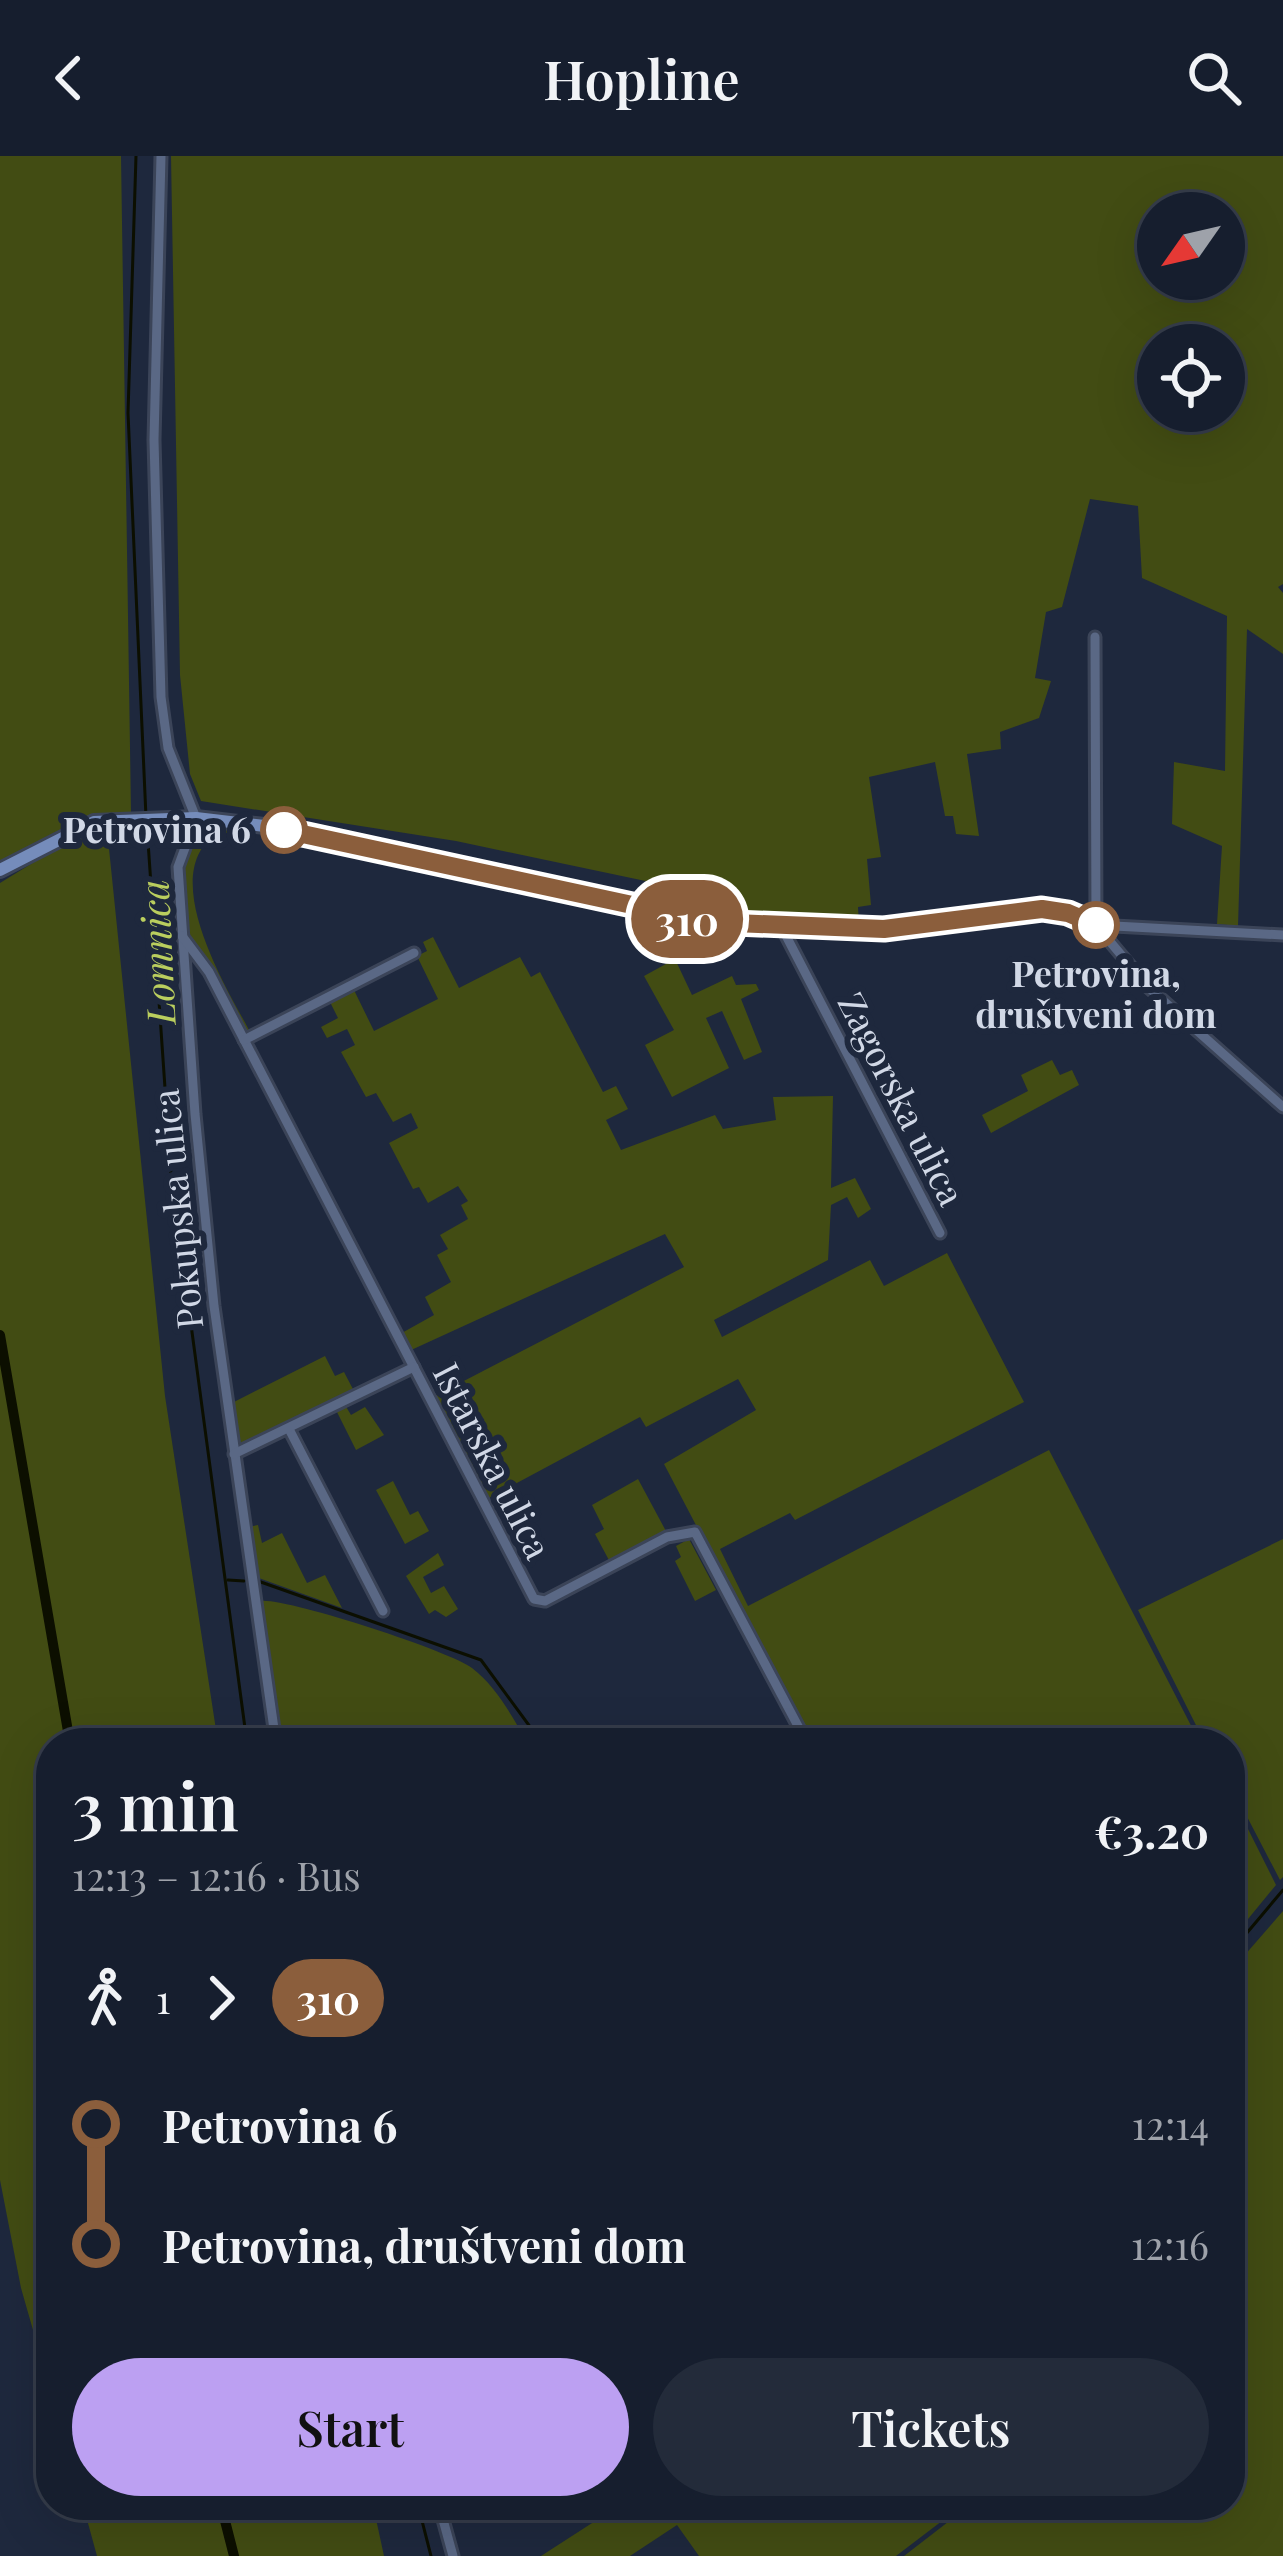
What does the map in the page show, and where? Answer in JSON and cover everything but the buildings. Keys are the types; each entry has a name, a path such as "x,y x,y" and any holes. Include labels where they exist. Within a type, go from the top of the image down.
{"street":[{"path":"161,156 154,440 161,697 167,748 196,818"},
{"path":"1095,638 1096,925 1149,988 1283,1107"},
{"path":"0,870 80,826 123,818 196,818 273,827 669,916 884,929 1042,909 1096,925 1283,935"},
{"name":"Pokupska ulica","path":"196,818 178,867 182,936 214,1306 274,1728"},
{"name":"Zagorska ulica","path":"781,926 940,1233"},
{"name":"Istarska ulica","path":"182,936 197,953 244,1040 534,1599 545,1601 667,1538 695,1532 799,1728"},
{"path":"244,1040 414,953"},
{"path":"234,1454 414,1367"},
{"path":"289,1429 383,1611"},
{"path":"443,2520 452,2556"}],"green space":[{"path":"0,156 121,156 131,813 78,822 0,865"},
{"path":"171,156 1283,156 1283,584 1278,587 1283,593 1283,654 1247,629 1238,926 1217,924 1222,846 1172,824 1174,762 1225,771 1227,616 1142,578 1138,506 1090,499 1062,607 1046,612 1035,678 1051,681 1039,718 1000,732 1001,749 967,754 979,836 956,834 953,816 945,816 935,762 869,777 881,857 867,859 871,905 858,907 859,924 722,917 726,898 456,841 201,801 190,774 180,675"},
{"path":"205,824 239,827 242,833 217,833 200,851 193,874 201,929 249,1030 243,1033 187,929 182,869"},
{"path":"107,829 165,1396 216,1728 36,1728 36,2340 0,2180 0,883 78,835"},
{"path":"433,937 459,988 520,957 531,977 540,972 603,1092 616,1086 628,1109 606,1120 621,1150 715,1115 723,1129 776,1120 773,1097 833,1096 831,1188 855,1178 871,1209 858,1218 847,1197 831,1205 828,1260 714,1320 722,1337 870,1260 884,1286 947,1253 1024,1402 795,1520 790,1513 720,1549 748,1606 1049,1450 1192,1728 802,1728 664,1464 756,1410 738,1379 646,1427 640,1417 487,1499 433,1397 684,1267 665,1234 409,1351 400,1334 434,1315 425,1297 451,1282 437,1255 448,1249 440,1235 468,1219 461,1205 468,1201 458,1186 428,1203 419,1187 413,1189 389,1143 418,1128 411,1113 393,1122 376,1093 366,1097 341,1052 355,1045 347,1029 327,1038 321,1027 338,1018 329,1000 353,988 374,1031 438,999 417,956 427,951 423,942"},
{"path":"675,959 692,995 732,976 736,985 756,984 759,990 741,999 762,1052 744,1060 722,1011 706,1018 729,1068 672,1097 645,1045 674,1030 644,976"},
{"path":"1052,1060 1060,1075 1072,1070 1079,1085 991,1133 982,1115 1028,1091 1021,1075"},
{"path":"325,1356 335,1376 344,1372 355,1393 239,1444 230,1404"},
{"path":"345,1405 351,1415 365,1407 384,1435 356,1450 336,1410"},
{"path":"638,1479 667,1533 611,1564 595,1534 604,1529 592,1505"},
{"path":"393,1481 410,1515 418,1511 429,1531 405,1544 376,1490"},
{"path":"258,1525 262,1543 282,1533 307,1583 325,1575 342,1608 256,1577 248,1527"},
{"path":"689,1539 716,1590 695,1601 675,1561 681,1557 676,1546"},
{"path":"1283,1539 1280,1880 1245,1813 1245,1728 1197,1728 1138,1610"},
{"path":"438,1553 444,1565 423,1577 431,1593 444,1586 458,1609 446,1617 435,1610 429,1614 406,1576"},
{"path":"260,1601 332,1616 458,1660 489,1684 519,1728 281,1728"},
{"path":"1245,1823 1276,1885 1245,1923"},
{"path":"1283,1911 1283,2556 904,2556 951,2520 1245,2520 1245,1955"},
{"path":"87,2520 376,2520 384,2556 97,2556"},
{"path":"597,2520 943,2520 896,2556 699,2556 677,2525 630,2556 541,2556"}],"waterway":[{"name":"Lomnica","path":"136,156 128,413 146,817"},
{"name":"Lomnica","path":"147,827 171,1175 245,1728"},
{"path":"0,1335 67,1728"},
{"path":"228,1580 244,1581"},
{"path":"258,1581 481,1660 531,1728"},
{"path":"1245,1935 1283,1890"},
{"path":"225,2520 234,2556"},
{"name":"Lomnica","path":"422,2520 431,2556"}],"bus line":[{"name":"310","path":"284,830 711,922 859,930 1042,909 1096,925"}],"place":[{"name":"Petrovina 6","path":"284,830"},
{"name":"Petrovina, društveni dom","path":"1096,925"}]}
